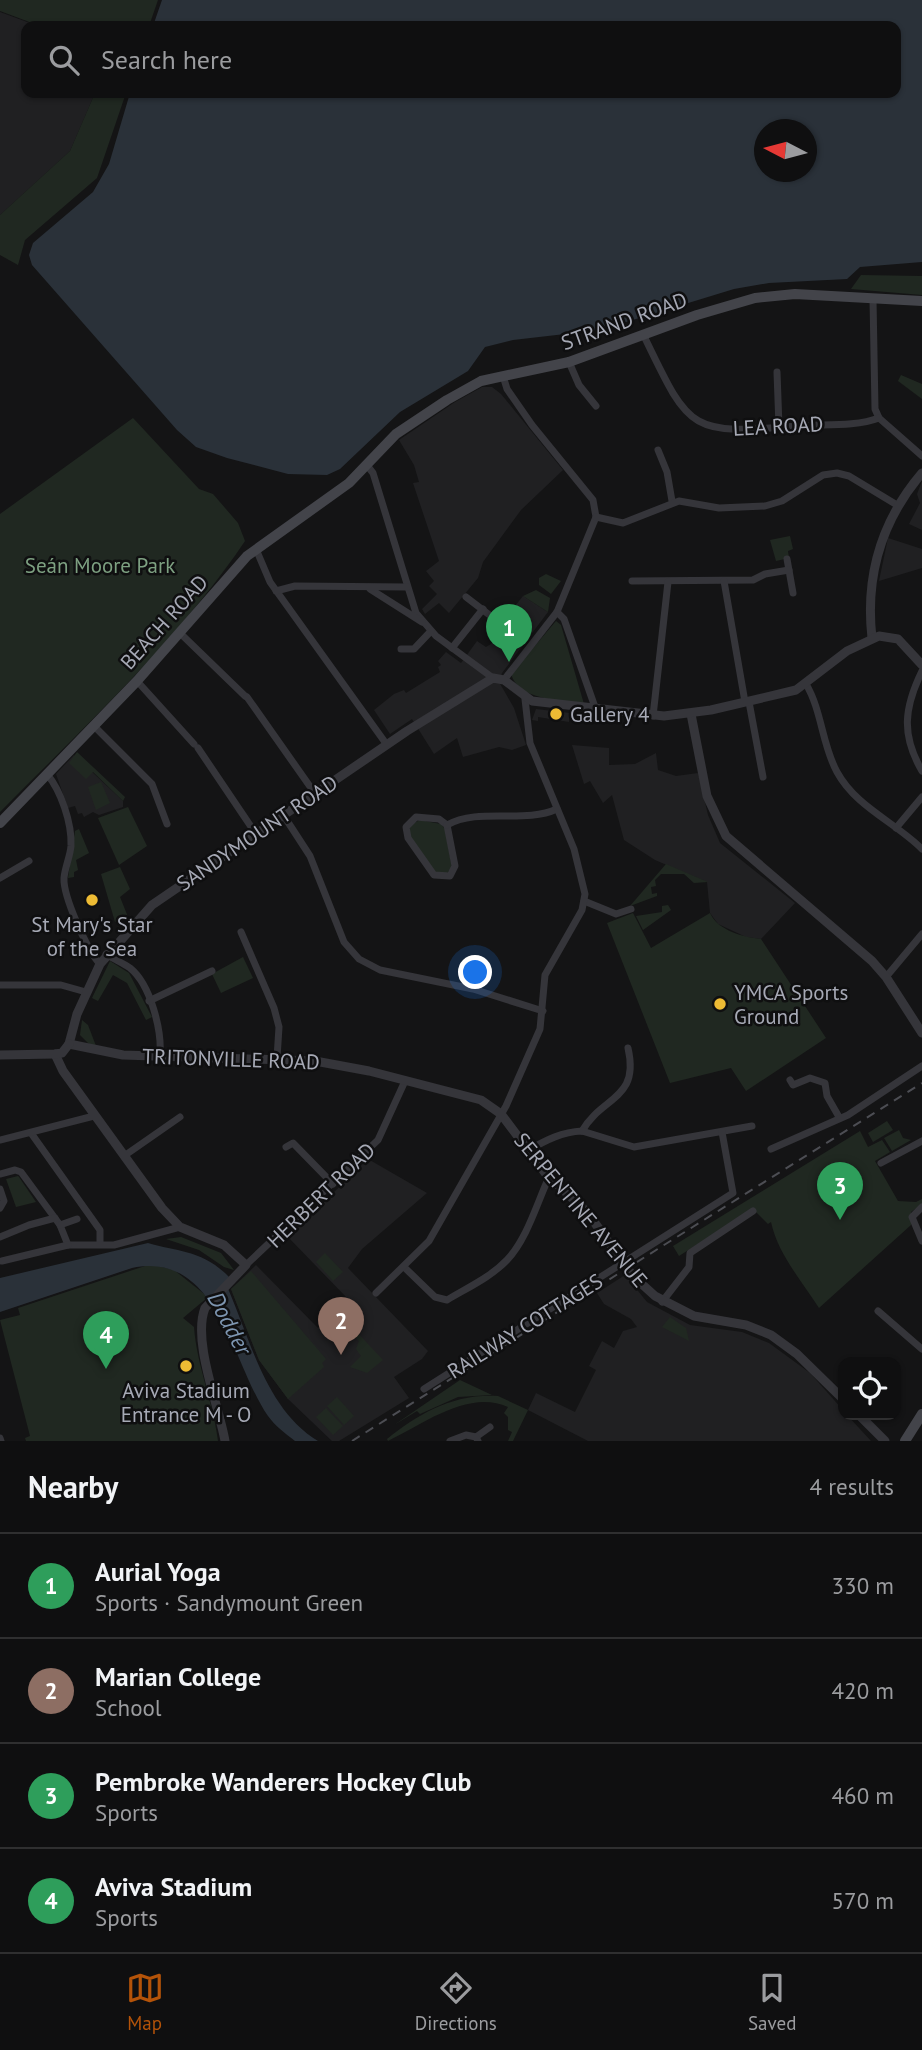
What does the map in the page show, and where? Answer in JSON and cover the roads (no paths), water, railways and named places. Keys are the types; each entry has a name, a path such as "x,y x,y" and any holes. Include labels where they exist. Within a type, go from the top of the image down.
{"main road":[{"name":"STRAND ROAD","path":"366,464 396,434 481,382 569,362 711,311 774,294 922,301"},
{"name":"BEACH ROAD","path":"1,822 181,634 256,549 349,483 366,464"},
{"path":"905,1441 922,1413"}],"street":[{"path":"873,299 872,355 878,418 922,456"},
{"name":"LEA ROAD","path":"643,334 677,402 701,424 726,430 878,418"},
{"path":"569,362 579,385 596,406"},
{"path":"776,372 779,427"},
{"path":"498,679 556,612 596,517 593,500 532,425 507,389 503,376"},
{"path":"658,450 667,472 672,501"},
{"path":"366,464 373,473 407,587 423,622 452,648 525,699 653,716 691,714 783,695 806,684 847,651 872,638 886,636 898,639 922,665"},
{"path":"596,517 623,523 655,512 672,501 728,509 765,506 782,500 823,475 837,473 849,475 897,505"},
{"path":"872,638 871,614 877,556 885,529 897,505 922,473"},
{"path":"256,549 276,592 387,745"},
{"path":"787,559 793,593"},
{"path":"632,581 753,580 765,574 789,570"},
{"path":"724,581 763,777"},
{"path":"653,716 668,582"},
{"path":"276,592 295,586 369,589 407,587"},
{"path":"369,589 423,622"},
{"path":"466,597 496,620"},
{"path":"452,648 482,610"},
{"path":"556,612 564,619 596,710"},
{"path":"401,649 414,649 431,631"},
{"path":"181,634 246,697 316,794"},
{"path":"922,671 906,725 907,740 922,771"},
{"name":"SANDYMOUNT ROAD","path":"69,1044 72,1026 100,964 106,954 152,905 387,745 498,679"},
{"path":"137,681 196,746 256,834"},
{"path":"806,684 831,759 842,781 877,816 922,849"},
{"path":"376,1293 404,1267 438,1227 501,1114 535,1043 543,1011 545,975 584,901 574,849 530,743 525,699"},
{"path":"691,714 708,796 726,836 872,961 886,977 922,1032"},
{"path":"93,726 152,784 167,824"},
{"path":"47,774 54,782 70,827 71,848 65,887 89,946 100,964"},
{"path":"896,828 922,797"},
{"path":"447,825 461,820 542,814 557,809"},
{"path":"284,816 310,856 345,944 360,961 386,972 473,989 543,1011"},
{"path":"416,817 439,819 447,825 454,868 450,876 439,878 411,844 406,830 416,817"},
{"path":"0,878 29,861"},
{"path":"584,901 616,914 631,909"},
{"path":"241,932 274,1008 279,1027 276,1058"},
{"path":"886,977 922,934"},
{"path":"106,954 132,970 149,1001 161,1030 160,1056"},
{"path":"149,1001 212,971"},
{"path":"0,985 61,985 86,992"},
{"path":"0,1055 62,1053 69,1044"},
{"name":"TRITONVILLE ROAD","path":"69,1044 91,1051 160,1056 276,1058 343,1066 481,1100 501,1114"},
{"path":"582,1131 628,1085 631,1071 628,1048"},
{"path":"55,1054 62,1072 180,1227 224,1245 246,1265 203,1313 203,1341 225,1441"},
{"path":"771,1149 848,1115 922,1066"},
{"path":"790,1080 793,1085 810,1078 825,1083 839,1117"},
{"name":"HERBERT ROAD","path":"246,1265 378,1140 405,1081"},
{"name":"SERPENTINE AVENUE","path":"501,1114 549,1177 587,1212 633,1276 662,1302 703,1319 746,1325 771,1335 797,1354 838,1394"},
{"path":"0,1140 94,1116"},
{"path":"124,1156 180,1117"},
{"path":"529,1150 554,1137 582,1131 634,1147 752,1126"},
{"name":"RAILWAY COTTAGES","path":"424,1389 733,1193 722,1132"},
{"path":"31,1133 100,1230 100,1243"},
{"path":"881,1163 922,1141"},
{"path":"286,1147 293,1143 333,1184"},
{"path":"0,1174 17,1168 57,1222 68,1245"},
{"path":"404,1267 435,1297 447,1300 461,1292 496,1270 513,1254 549,1177"},
{"path":"0,1189 4,1201 0,1208"},
{"path":"921,1236 912,1217 922,1207"},
{"path":"662,1302 689,1267 690,1253 753,1211"},
{"path":"0,1237 29,1225 77,1219"},
{"path":"2,1261 68,1245 114,1245 180,1227"},
{"path":"878,1311 922,1349"},
{"path":"864,1420 885,1441"},
{"path":"450,1441 466,1434 477,1439 490,1427"}],"water":[{"path":"162,0 922,0 922,262 860,267 847,279 769,283 734,289 600,330 513,340 485,347 468,371 400,412 340,469 327,475 288,474 196,447 177,430 32,265 29,255 33,243 93,192 109,164 129,98 901,98 901,21 155,21"},
{"name":"Dodder","path":"148,1243 200,1257 229,1277 225,1282 271,1390 284,1410 318,1441 295,1441 271,1420 255,1394 219,1316 203,1293 184,1276 161,1267 132,1268 0,1312 0,1278"}],"railway":[{"path":"352,1441 922,1083"}],"place":[{"name":"Aurial Yoga","path":"509,662"},
{"name":"Gallery 4","path":"556,714"},
{"name":"St Mary's Star of the Sea","path":"92,900"},
{"name":"YMCA Sports Ground","path":"720,1004"},
{"name":"Pembroke Wanderers Hockey Club","path":"840,1220"},
{"name":"Marian College","path":"341,1355"},
{"name":"Aviva Stadium Entrance M - O","path":"186,1366"},
{"name":"Aviva Stadium","path":"106,1369"}],"park label":[{"name":"Seán Moore Park","path":"100,565"}]}
